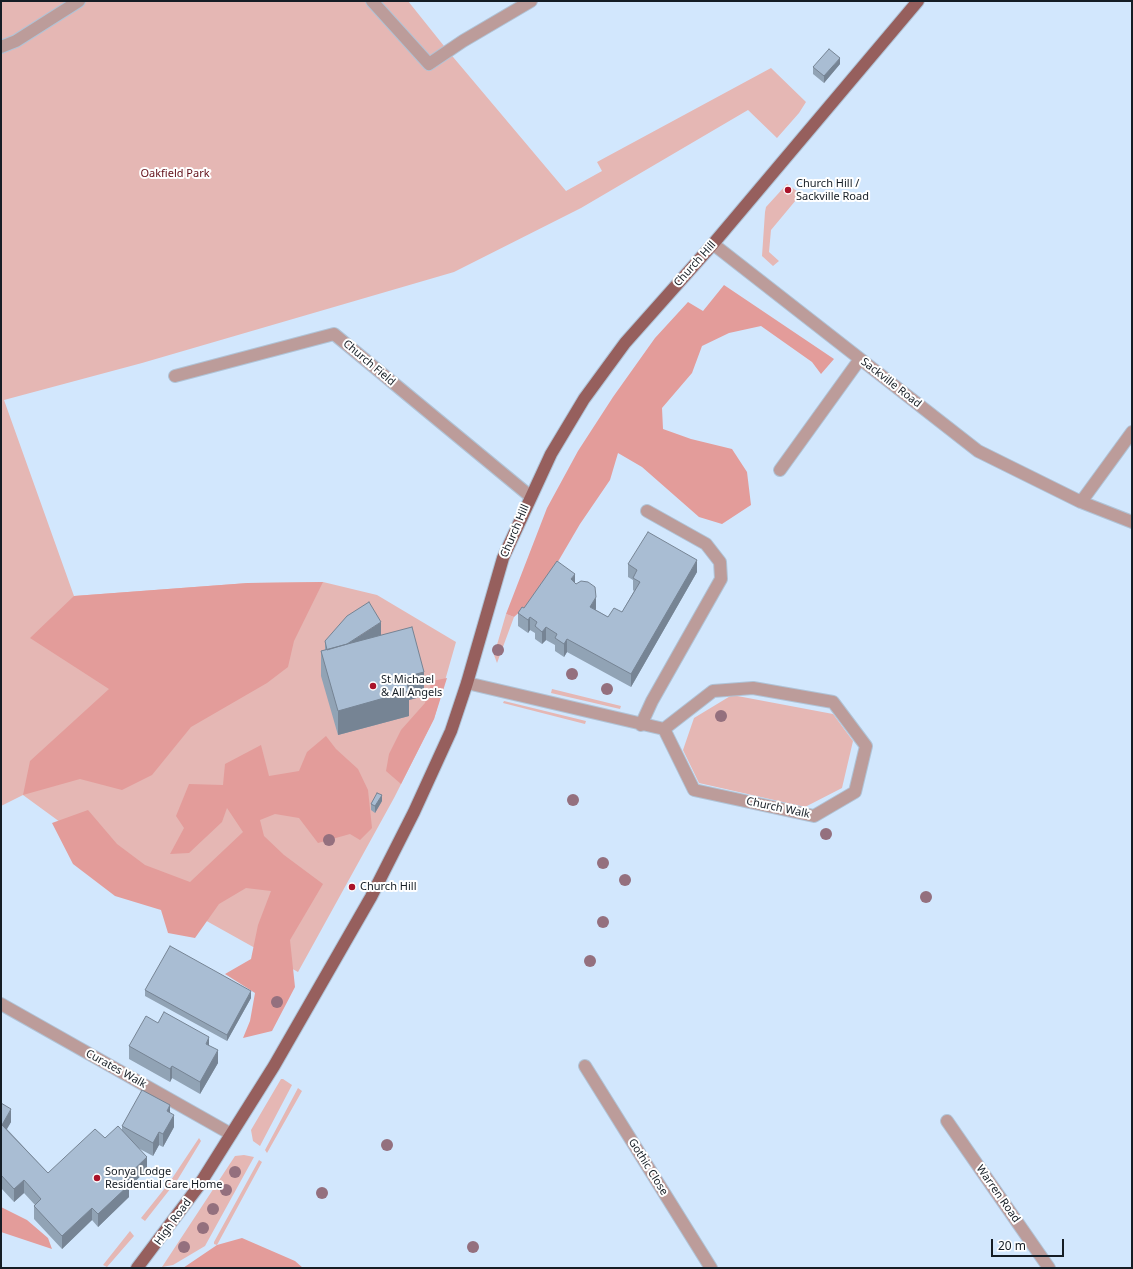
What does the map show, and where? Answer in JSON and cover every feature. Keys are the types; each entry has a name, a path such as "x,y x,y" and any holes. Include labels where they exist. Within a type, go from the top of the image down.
{"main road":[{"name":"Church Hill","path":"232,1134 274,1066 371,896 414,812 444,745 467,683 503,558 530,496 551,454 584,399 625,343 713,244 918,1"},
{"name":"High Road","path":"137,1268 198,1187 232,1134"}],"street":[{"path":"1,47 16,41 78,1"},
{"path":"372,1 429,64 463,41 532,1"},
{"name":"Sackville Road","path":"713,244 978,450 1081,502 1132,522"},
{"name":"Church Field","path":"175,376 334,334 530,496"},
{"path":"780,470 860,359"},
{"path":"1081,502 1132,432"},
{"path":"641,724 652,701 721,579 720,562 706,544 647,511"},
{"path":"467,683 664,730"},
{"name":"Church Walk","path":"753,688 833,702 866,746 855,792 814,816 694,790 664,730 713,691 753,688"},
{"name":"Curates Walk","path":"1,1004 232,1134"},
{"name":"Gothic Close","path":"585,1066 711,1268"},
{"name":"Warren Road","path":"947,1121 1049,1268"}],"green space":[{"name":"Oakfield Park","path":"1,1 408,1 448,51 566,191 602,171 597,162 771,68 806,102 799,113 777,138 748,110 581,208 454,272 142,363 4,400 74,596 248,583 323,582 377,595 456,642 434,719 394,798 298,972 160,895 23,795 1,806"},
{"path":"787,184 801,194 771,230 769,252 779,261 773,266 762,256 765,212 766,207"},
{"path":"506,614 514,617 497,663 494,655"},
{"path":"552,689 621,706 620,709 551,693"},
{"path":"732,695 833,714 853,741 842,788 805,807 699,783 683,750 694,718"},
{"path":"504,701 586,721 585,724 503,703"},
{"path":"281,1079 292,1085 260,1146 253,1141 251,1130"},
{"path":"298,1088 302,1091 267,1153 265,1150"},
{"path":"199,1138 201,1141 178,1179 145,1221 141,1218 169,1183"},
{"path":"244,1155 254,1157 205,1246 173,1265 162,1267 235,1156"},
{"path":"259,1160 262,1162 217,1245 214,1244 214,1242"},
{"path":"130,1231 134,1236 107,1267 103,1265"}],"shaded area":[{"path":"724,285 834,359 821,374 812,362 761,326 729,333 702,346 692,373 662,408 663,429 691,439 732,449 747,472 751,505 722,524 699,517 642,467 618,453 610,480 580,524 556,565 532,601 514,617 506,614 547,508 578,451 613,397 655,338 688,302 703,311"},
{"path":"323,582 294,641 288,667 267,683 191,727 152,775 122,790 80,779 23,795 30,761 109,689 30,638 74,596 248,583"},
{"path":"447,678 434,719 401,784 386,771 389,754 401,730 425,703 432,681"},
{"path":"326,736 336,749 358,769 368,790 372,828 360,840 350,834 318,843 299,818 275,814 260,820 264,836 284,855 323,884 290,940 295,987 272,1031 243,1038 250,1021 255,993 225,974 251,959 258,925 271,891 246,888 219,904 195,938 168,933 161,910 115,896 73,864 52,823 88,810 117,844 145,865 190,882 243,832 227,808 222,822 189,853 170,854 184,828 176,816 189,784 223,785 225,764 261,745 269,776 299,771 307,752"},
{"path":"1,1207 27,1220 48,1238 52,1249 1,1232"},
{"path":"242,1238 295,1261 303,1268 183,1268 217,1245"}],"building":[{"path":"829,49 840,58 824,76 813,67"},
{"path":"648,532 697,560 631,674 567,639 564,644 555,638 557,634 546,627 542,632 535,626 537,622 530,617 528,620 518,613 522,607 524,608 557,561 575,574 571,579 576,584 581,581 588,582 595,587 596,597 590,607 608,617 614,608 622,612 640,582 633,578 637,570 628,564"},
{"path":"369,602 381,622 347,644 327,650 325,641 347,616"},
{"path":"412,627 424,672 405,677 409,691 338,711 321,651"},
{"path":"377,793 382,795 375,806 371,804"},
{"path":"170,946 251,991 227,1035 145,990"},
{"path":"164,1012 209,1037 206,1044 218,1050 200,1082 172,1066 170,1069 129,1046 146,1016 158,1023"},
{"path":"142,1090 170,1105 167,1111 174,1115 163,1134 159,1132 153,1143 122,1126"},
{"name":"Sonya Lodge Residential Care Home","path":"1,1103 11,1109 2,1125 48,1173 95,1129 105,1138 118,1126 147,1157 124,1179 129,1185 98,1214 92,1208 62,1236 34,1206 41,1199 24,1180 14,1189 1,1175"}],"place":[{"name":"Church Hill / Sackville Road","path":"788,190"},
{"name":"St Michael & All Angels","path":"373,686"},
{"name":"Church Hill","path":"352,887"},
{"name":"Sonya Lodge Residential Care Home","path":"97,1178"}]}
